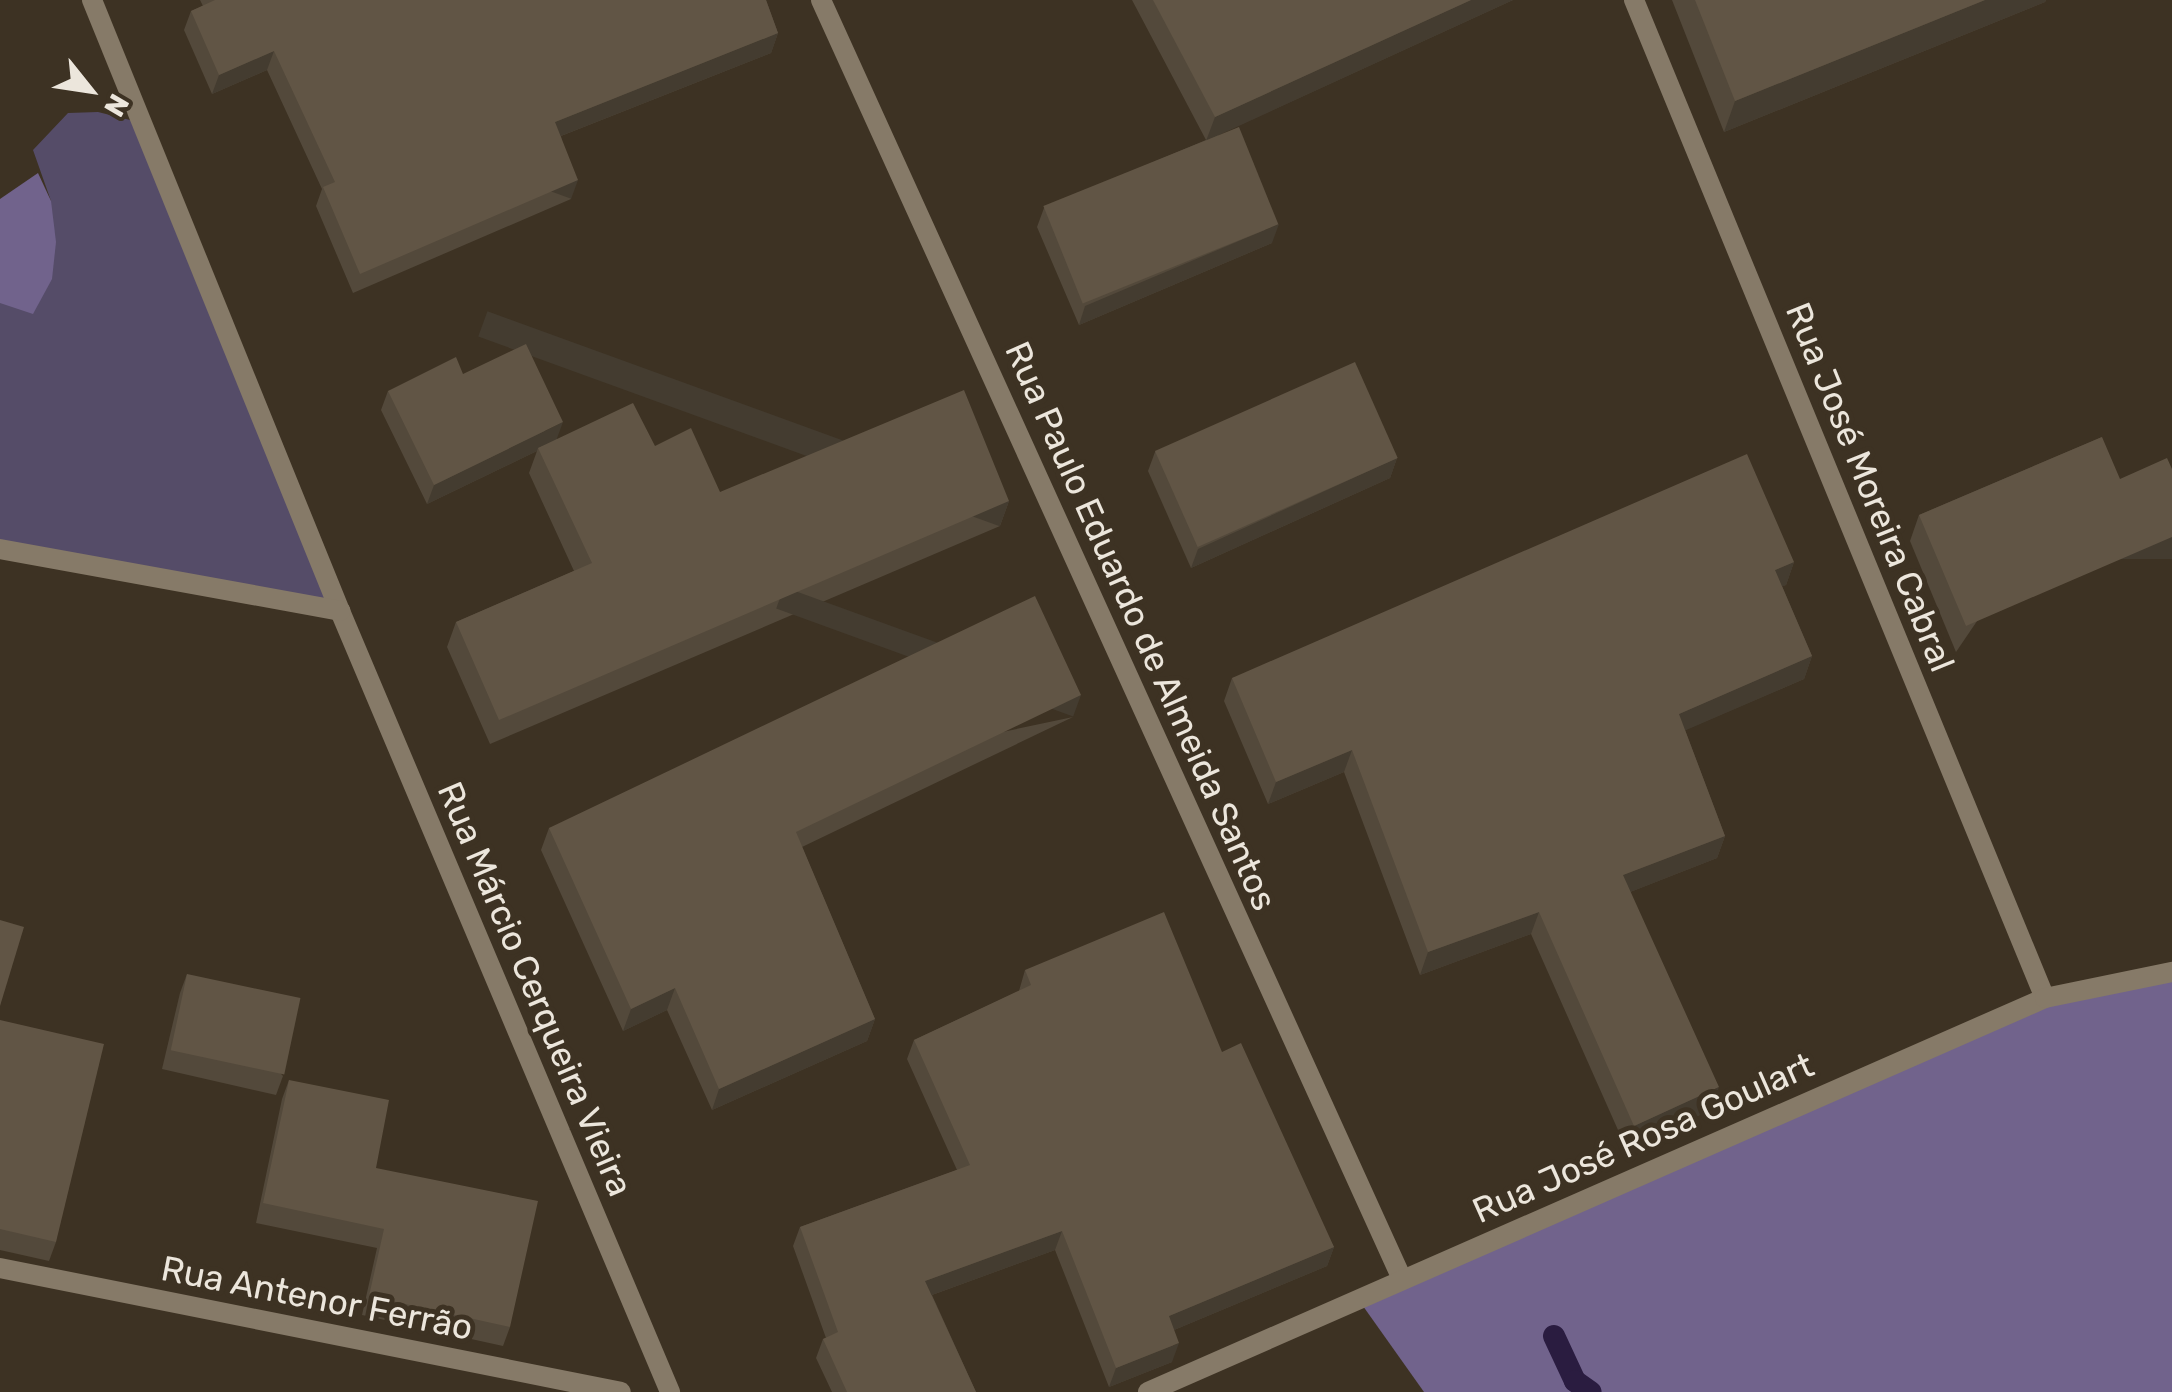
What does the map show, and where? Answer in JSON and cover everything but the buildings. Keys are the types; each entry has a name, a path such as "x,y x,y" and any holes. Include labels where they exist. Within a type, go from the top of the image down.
{"street":[{"name":"Rua Márcio Cerqueira Vieira","path":"92,0 340,611 670,1392"},
{"name":"Rua Paulo Eduardo de Almeida Santos","path":"820,0 1402,1279"},
{"name":"Rua José Moreira Cabral","path":"1634,0 2045,998"},
{"path":"0,549 340,611"},
{"name":"Rua José Rosa Goulart","path":"1148,1392 2045,998 2172,972"},
{"name":"Rua Antenor Ferrão","path":"0,1268 621,1392"}],"shaded area":[{"path":"98,112 142,123 340,611 0,549 0,303 51,201 33,150 68,113"},
{"path":"38,173 51,201 56,242 52,279 33,314 0,303 0,199"},
{"path":"2172,977 2172,1392 1424,1392 1358,1299 2045,998"}],"waterway":[{"path":"1554,1336 1575,1381 1591,1392"}]}
